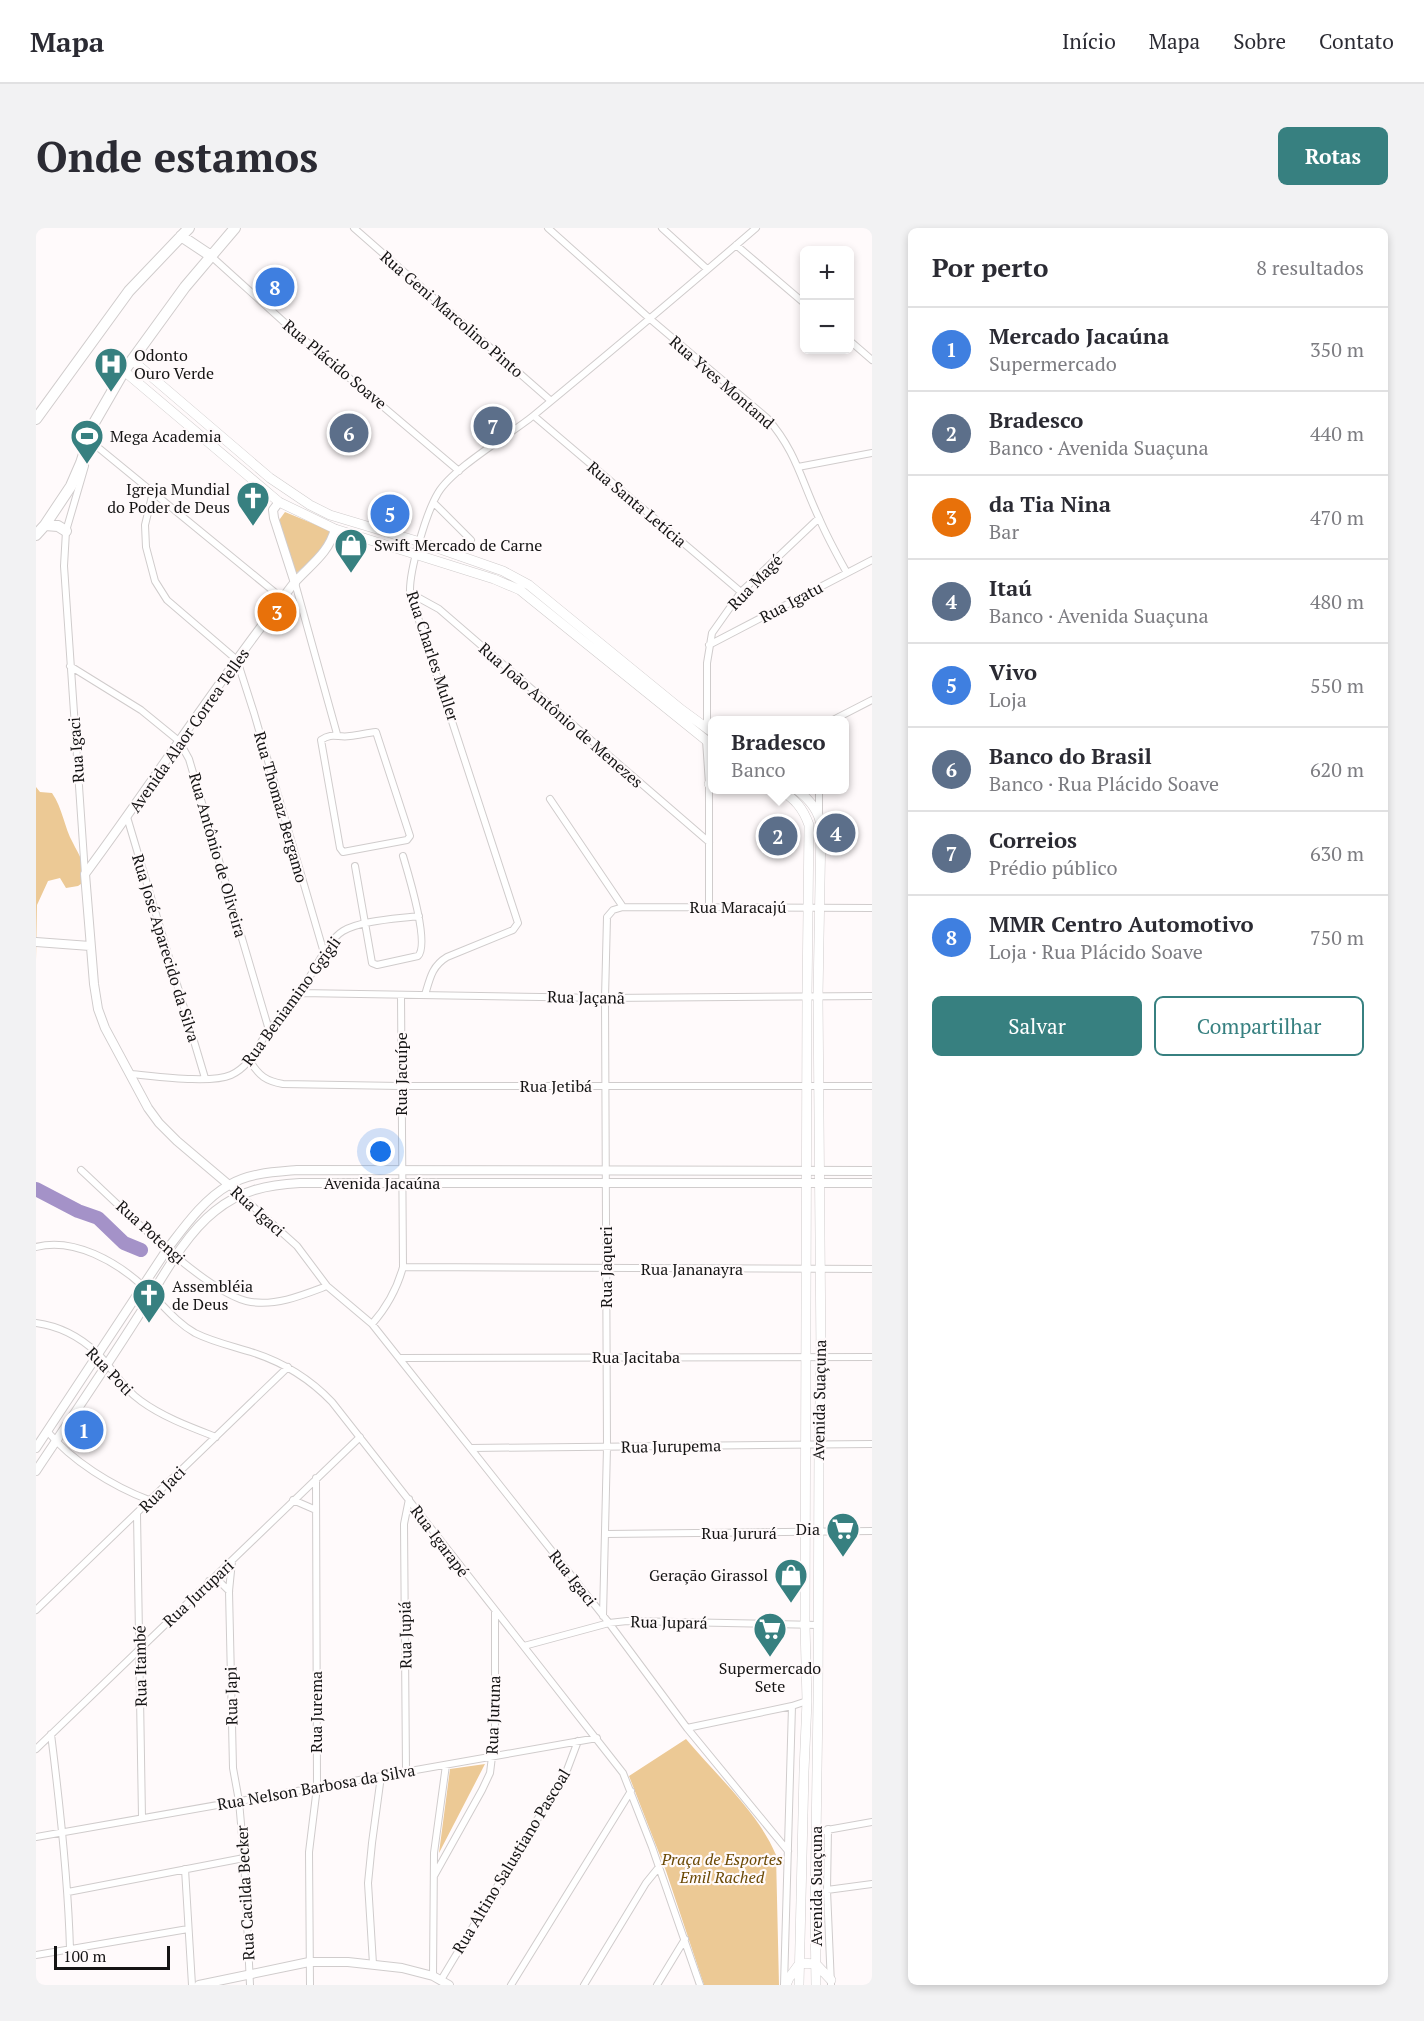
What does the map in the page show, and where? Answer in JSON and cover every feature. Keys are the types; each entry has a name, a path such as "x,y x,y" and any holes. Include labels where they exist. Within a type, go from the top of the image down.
{"main road":[{"path":"36,535 71,486 98,416 124,371 184,287 235,228"},
{"path":"36,419 129,291 185,232 211,256"},
{"path":"132,360 243,456 292,494 330,515 420,542 503,571 529,585 708,728"},
{"path":"124,371 279,502 335,529 494,579 520,590 708,742"},
{"path":"233,464 243,456"},
{"path":"279,502 292,494"},
{"path":"330,515 335,529"},
{"path":"45,525 58,526 66,531"},
{"name":"Avenida Suaçuna","path":"787,794 800,806 809,825 805,1624 807,1701 799,1985"},
{"path":"803,794 819,816"},
{"name":"Avenida Suaçuna","path":"816,1985 821,1357 819,816"},
{"path":"785,1985 800,1963 816,1964 831,1982"}],"street":[{"name":"Rua Geni Marcolino Pinto","path":"354,228 550,400"},
{"name":"Rua Yves Montand","path":"548,228 767,418 781,434 847,573"},
{"path":"662,228 707,268"},
{"name":"Rua Charles Muller","path":"425,995 432,972 439,962 513,930 517,927 518,919 410,593 410,582 420,542 434,503 442,488 459,471 534,416 550,400 756,228"},
{"path":"736,245 800,300"},
{"name":"Rua Plácido Soave","path":"211,256 295,332 459,471"},
{"path":"854,345 872,360"},
{"name":"Rua Santa Letícia","path":"534,416 741,592"},
{"path":"90,441 283,599"},
{"name":"Rua Igaci","path":"90,441 66,531 64,566 90,946 98,1009 105,1028 148,1108 159,1123 297,1246 327,1286 372,1324 609,1623 687,1728 788,1851"},
{"path":"798,467 872,453"},
{"path":"153,492 145,525 149,562 155,581 167,600 237,660"},
{"path":"279,502 273,510 274,518 295,583 337,734"},
{"path":"434,503 471,540"},
{"name":"Rua Magé","path":"709,716 707,663 712,633 741,592 819,518"},
{"name":"Avenida Alaor Correa Telles","path":"85,874 237,660 295,583 323,555 333,540 335,529"},
{"name":"Rua Igatu","path":"709,645 872,560"},
{"name":"Rua João Antônio de Menezes","path":"410,593 439,609 709,842"},
{"name":"Rua Thomaz Bergamo","path":"237,660 324,954"},
{"name":"Rua Antônio de Oliveira","path":"70,666 133,704 179,741 189,759 269,1030"},
{"path":"841,716 872,700"},
{"path":"377,733 410,832 407,840 347,852 341,851 321,742 323,738 337,734 346,737 377,733"},
{"name":"Rua Magé","path":"709,907 711,794"},
{"path":"819,794 819,816"},
{"path":"550,799 623,907"},
{"name":"Rua José Aparecido da Silva","path":"127,817 205,1078"},
{"path":"355,866 370,961 377,965 420,955 422,951 419,916 403,856"},
{"name":"Rua Maracajú","path":"623,907 872,908"},
{"name":"Rua Jaqueri","path":"603,1616 607,1447 604,998 607,917 613,910 623,907"},
{"path":"364,924 419,916"},
{"name":"Rua Beniamino Ggigli","path":"131,1074 205,1078 230,1076 250,1061 269,1030 300,993 324,954 345,930 364,924"},
{"path":"36,942 90,946"},
{"name":"Rua Jaçanã","path":"300,993 604,998 872,996"},
{"name":"Rua Jacuípe","path":"372,1324 391,1299 404,1267 401,1183 401,995"},
{"name":"Rua Jetibá","path":"250,1061 259,1074 269,1082 283,1084 872,1086"},
{"name":"Rua Potengi","path":"81,1170 176,1256 222,1291 250,1302 275,1302 327,1286"},
{"name":"Avenida Jacaúna","path":"36,1448 168,1248 188,1222 229,1185 261,1174 297,1170 872,1172"},
{"name":"Avenida Jacaúna","path":"36,1471 176,1256 198,1227 214,1211 252,1189 273,1185 401,1183 872,1183"},
{"name":"Rua Igarapé","path":"36,1247 59,1245 78,1248 97,1255 116,1265 144,1286 175,1319 192,1331 209,1340 268,1358 304,1376 318,1387 360,1437 618,1766 632,1791 700,1985"},
{"name":"Rua Jananayra","path":"404,1267 872,1269"},
{"name":"Rua Poti","path":"36,1323 62,1329 98,1354 106,1366 141,1402 172,1419 216,1437"},
{"name":"Rua Jacitaba","path":"400,1359 872,1357"},
{"name":"Rua Jaci","path":"36,1610 288,1367"},
{"path":"47,1431 67,1451 117,1485 149,1500"},
{"name":"Rua Jurupari","path":"36,1749 360,1437"},
{"name":"Rua Jurupema","path":"471,1448 872,1444"},
{"name":"Rua Jurema","path":"310,1985 309,1852 316,1787 316,1478"},
{"name":"Rua Jupiá","path":"406,1771 404,1524 409,1499"},
{"path":"292,1500 316,1510"},
{"name":"Rua Itambé","path":"137,1514 141,1818"},
{"name":"Rua Jururá","path":"606,1534 872,1531"},
{"name":"Rua Japi","path":"232,1561 229,1591 233,1768 239,1801"},
{"path":"209,1581 221,1583 229,1591"},
{"name":"Rua Juruna","path":"434,1876 490,1773 493,1757 495,1612"},
{"name":"Rua Jupará","path":"524,1646 609,1623 627,1621 818,1624"},
{"path":"687,1728 807,1701"},
{"path":"785,1985 792,1706"},
{"path":"51,1734 63,1832 70,1949"},
{"name":"Rua Nelson Barbosa da Silva","path":"36,1837 597,1738"},
{"name":"Rua Altino Salustiano Pascoal","path":"437,1978 567,1770 578,1741"},
{"path":"437,1978 434,1853 446,1765"},
{"path":"373,1964 369,1862 381,1776"},
{"path":"511,1985 632,1791"},
{"name":"Rua Cacilda Becker","path":"239,1801 250,1985"},
{"path":"816,1832 872,1822"},
{"path":"828,1829 827,1890 831,1982"},
{"path":"68,1892 244,1858"},
{"path":"584,1985 646,1883 659,1867"},
{"path":"185,1869 192,1985"},
{"path":"827,1890 872,1884"},
{"path":"36,1955 188,1929"},
{"path":"657,1985 685,1939"},
{"path":"200,1985 309,1962 373,1964 402,1968 437,1978 449,1985"}],"green space":[{"path":"285,512 331,531 320,553 295,574 277,523"},
{"path":"36,787 40,792 52,793 56,799 70,837 84,864 88,879 78,886 66,888 60,878 48,881 37,905 36,960"},
{"name":"Praça de Esportes Emil Rached","path":"686,1739 748,1809 776,1855 779,1985 704,1985 666,1871 629,1776"},
{"path":"485,1764 439,1853 450,1769"}],"waterway":[{"path":"36,1189 78,1211 98,1218 124,1243 141,1250"}],"place":[{"name":"MMR Centro Automotivo","path":"275,287"},
{"name":"Odonto Ouro Verde","path":"111,393"},
{"name":"Correios","path":"493,426"},
{"name":"Banco do Brasil","path":"349,433"},
{"name":"Mega Academia","path":"87,465"},
{"name":"Vivo","path":"390,514"},
{"name":"Igreja Mundial do Poder de Deus","path":"253,527"},
{"name":"Swift Mercado de Carne","path":"351,574"},
{"name":"da Tia Nina","path":"277,612"},
{"name":"Itaú","path":"836,833"},
{"name":"Bradesco","path":"778,836"},
{"name":"Assembléia de Deus","path":"149,1324"},
{"name":"Mercado Jacaúna","path":"84,1430"},
{"name":"Dia","path":"843,1558"},
{"name":"Geração Girassol","path":"791,1604"},
{"name":"Supermercado Sete","path":"770,1658"}]}
